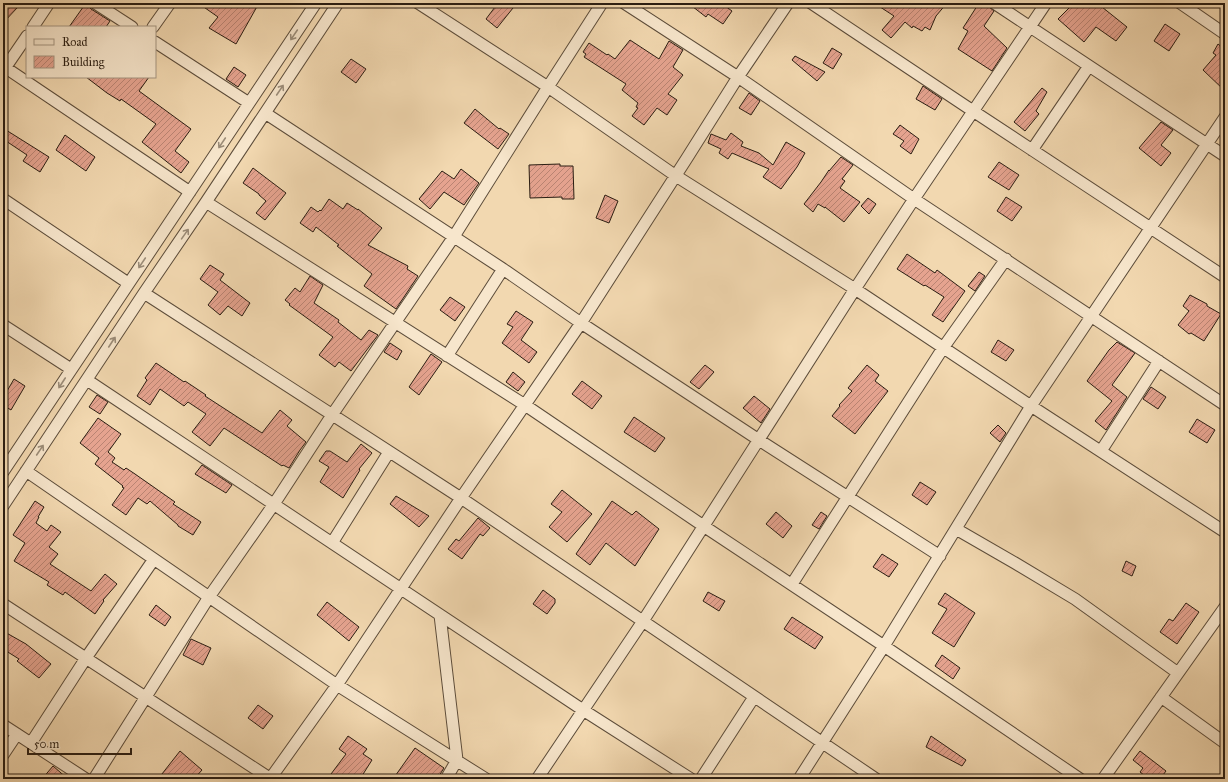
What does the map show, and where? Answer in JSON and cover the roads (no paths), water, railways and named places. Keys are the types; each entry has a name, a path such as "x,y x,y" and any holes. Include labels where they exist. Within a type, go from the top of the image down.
{"street":[{"path":"34,26 49,3"},
{"path":"95,3 130,26"},
{"path":"154,26 170,3"},
{"path":"3,472 7,458 71,369 316,3"},
{"path":"3,506 338,3"},
{"path":"418,3 548,88 676,176 855,289 1031,406 1225,531"},
{"path":"94,779 209,597 274,504 332,415 453,238 602,3"},
{"path":"624,3 738,77 1006,260 1225,405"},
{"path":"3,604 271,779 337,685 461,498 581,323 738,77 788,3"},
{"path":"811,3 1225,277"},
{"path":"994,3 1225,156"},
{"path":"537,779 644,621 705,527 914,198 1046,3"},
{"path":"1180,3 1225,34"},
{"path":"26,37 4,68 190,192"},
{"path":"156,43 249,103"},
{"path":"1032,150 1089,66"},
{"path":"265,113 453,238 503,269 581,323 759,440 940,556"},
{"path":"799,779 940,556 1031,406 1225,118"},
{"path":"3,199 128,283"},
{"path":"206,202 525,405 1080,779"},
{"path":"792,584 943,348 1006,260"},
{"path":"447,356 503,269"},
{"path":"144,293 461,498 876,779"},
{"path":"3,325 71,369"},
{"path":"1101,451 1159,361"},
{"path":"87,380 401,590 691,779"},
{"path":"332,543 389,452"},
{"path":"26,472 337,685 486,779"},
{"path":"956,529 1075,599 1178,673"},
{"path":"31,743 86,658 154,559"},
{"path":"1103,779 1225,607"},
{"path":"440,615 457,760 446,779"},
{"path":"701,779 754,697"},
{"path":"1161,697 1225,742"},
{"path":"3,724 86,779"},
{"path":"3,755 17,734"}]}
